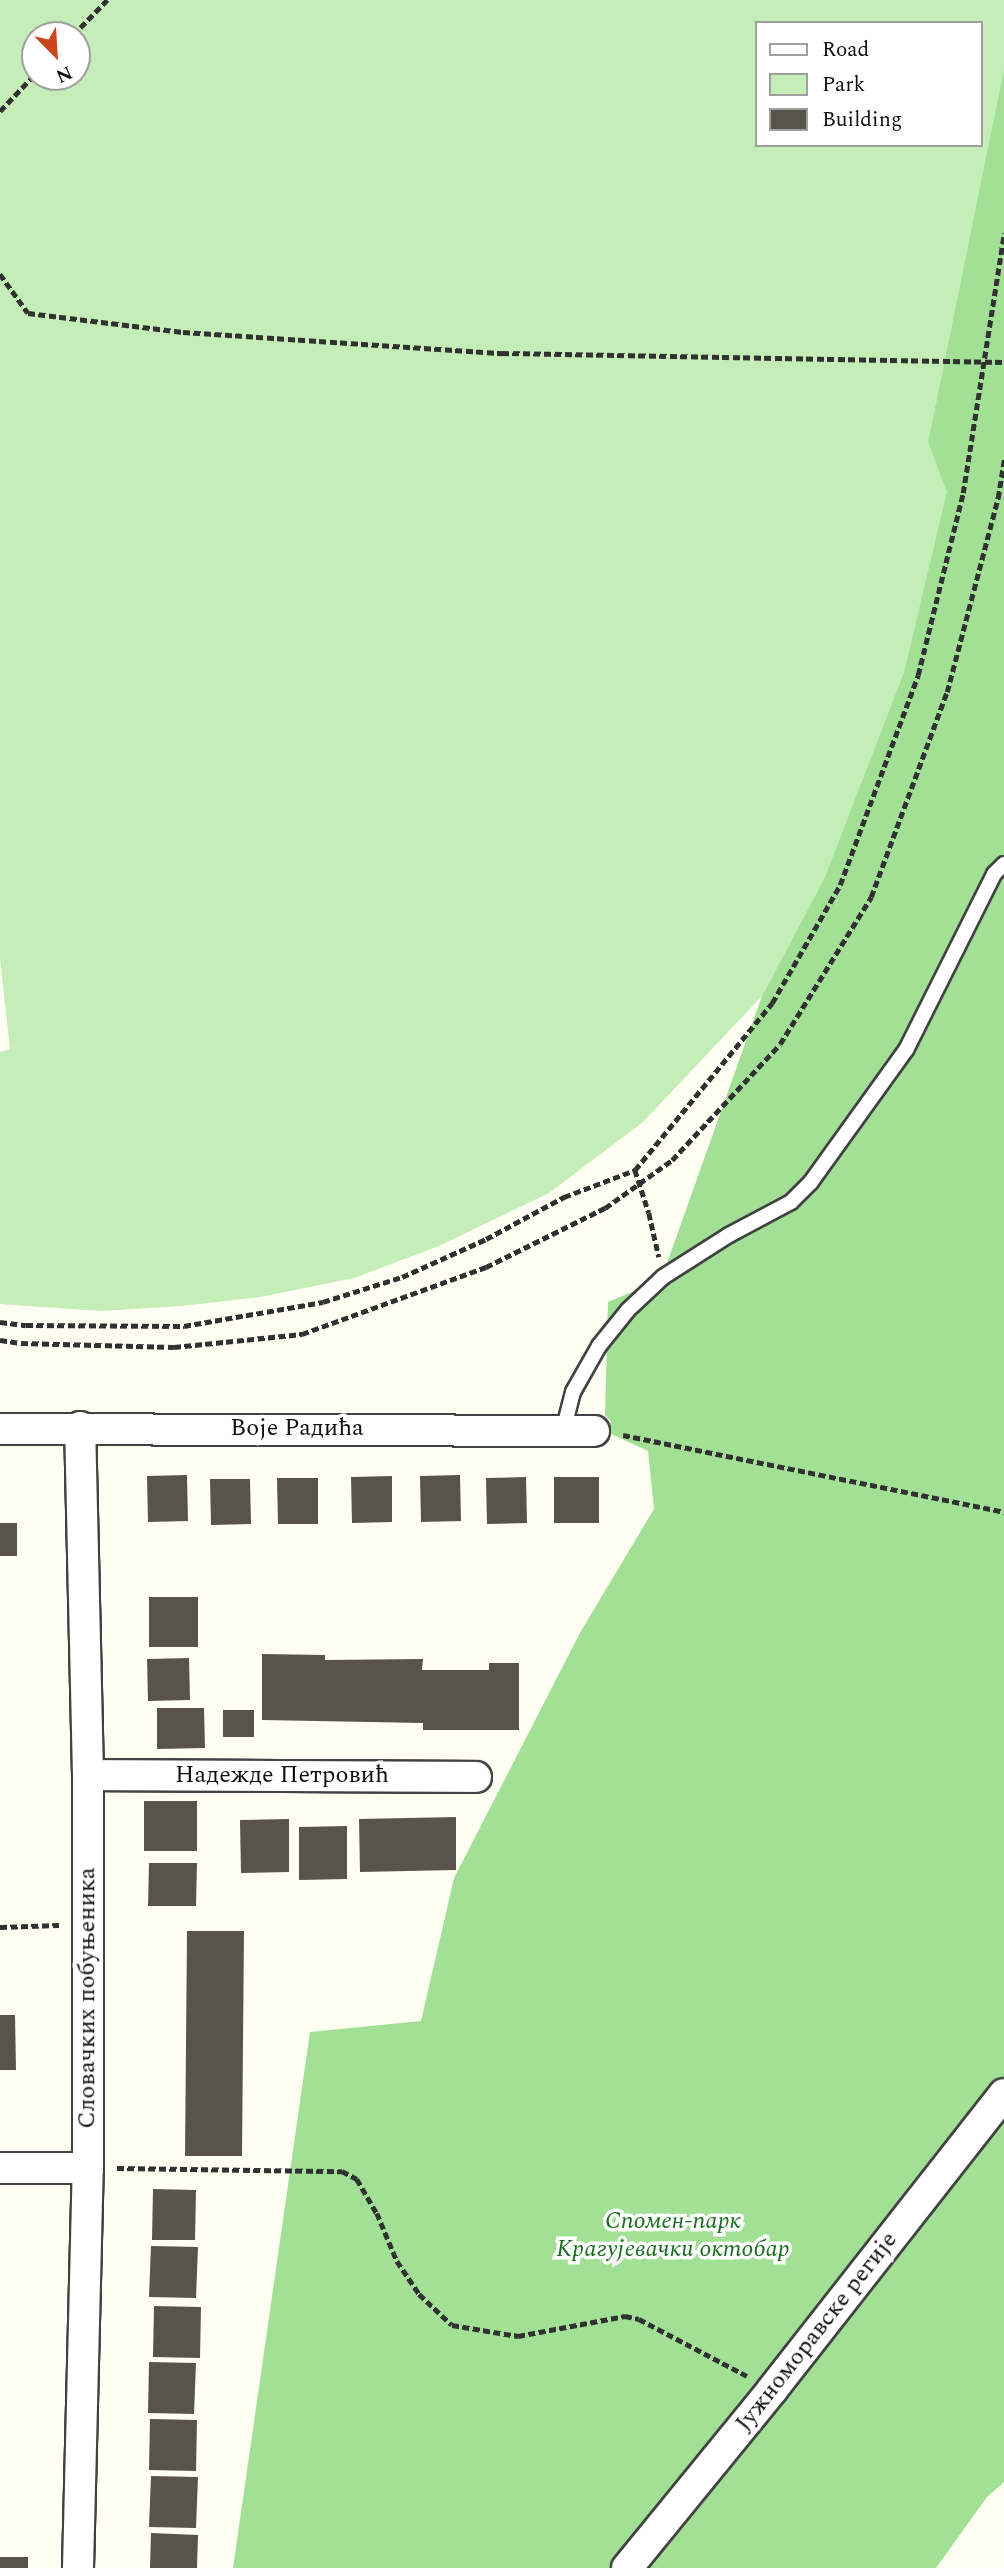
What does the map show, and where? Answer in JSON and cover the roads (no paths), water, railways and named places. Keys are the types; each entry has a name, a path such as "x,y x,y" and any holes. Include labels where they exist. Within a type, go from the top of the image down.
{"street":[{"name":"Воје Радића","path":"0,1429 80,1427 594,1431"},
{"name":"Словачких побуњеника","path":"78,2568 88,2168 88,1775 80,1427"},
{"name":"Надежде Петровић","path":"88,1775 476,1777"},
{"name":"Јужноморавске регије","path":"627,2568 772,2390 1004,2094"},
{"path":"0,2168 88,2168"}],"lane":[{"path":"564,1431 573,1392 599,1346 628,1310 663,1277 729,1235 791,1202 811,1182 906,1050 994,874 1004,864"}],"park label":[{"name":"Спомен-парк Крагујевачки октобар","path":"673,2236"}]}
